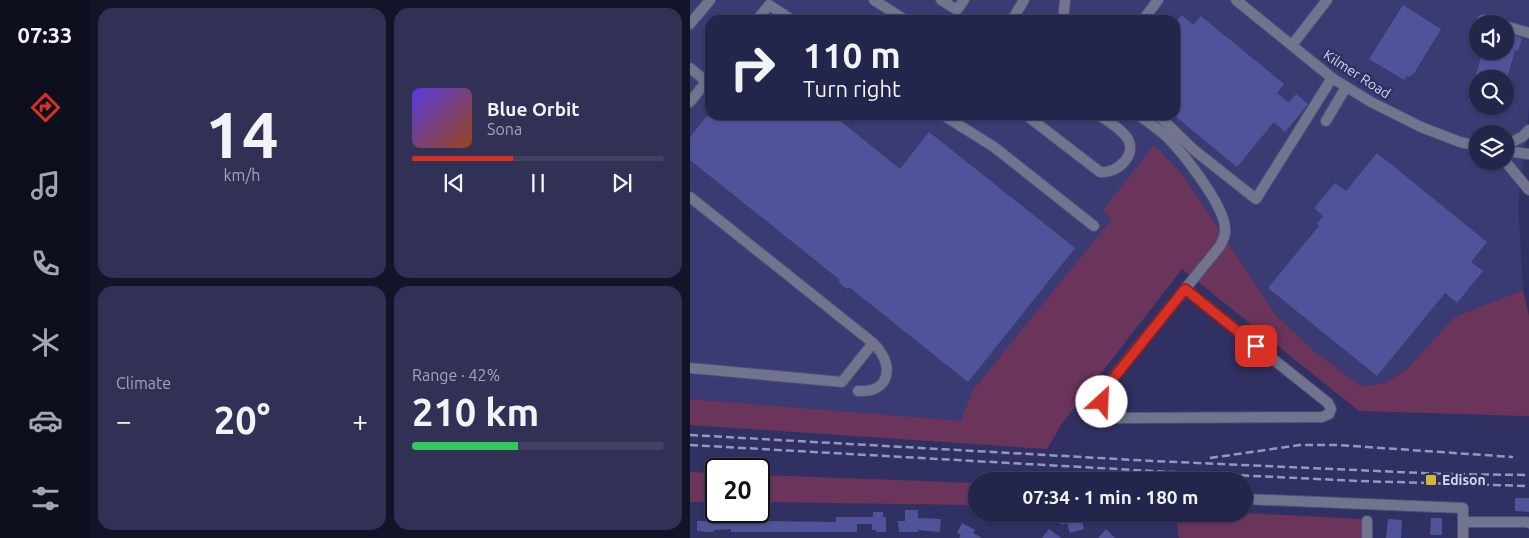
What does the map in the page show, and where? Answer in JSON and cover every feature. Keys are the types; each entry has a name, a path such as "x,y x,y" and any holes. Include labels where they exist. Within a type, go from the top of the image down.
{"street":[{"path":"690,24 710,0"},
{"path":"874,0 897,15"},
{"path":"941,0 957,10 964,0"},
{"path":"1015,15 1024,0"},
{"path":"1064,15 1065,0"},
{"path":"1147,15 1158,0"},
{"name":"Kilmer Road","path":"1236,0 1332,78 1346,87 1421,127 1469,144"},
{"path":"1292,45 1327,0"},
{"path":"761,15 769,6 784,15"},
{"path":"1514,29 1529,33"},
{"path":"690,68 705,77"},
{"path":"1163,120 1194,150 1256,198 1332,78"},
{"path":"690,102 705,83"},
{"path":"1326,121 1346,87"},
{"path":"951,120 994,147 1094,226"},
{"path":"1032,120 1100,172 1108,173 1120,166 1126,159 1129,151 1129,142 1126,136 1105,120"},
{"path":"1145,120 1174,145 1207,188 1224,220 1225,234 1220,246 1185,289 1104,390 1101,396 1106,412 1118,418 1322,417 1329,414 1328,403 1185,289"},
{"path":"1514,141 1522,137 1529,130"},
{"path":"1514,152 1529,154"},
{"path":"1512,170 1529,190"},
{"path":"690,197 873,343 884,356 888,365 888,373 883,381 870,391 858,391"},
{"path":"690,368 842,382 873,343"},
{"path":"1253,499 1463,508 1463,538"},
{"path":"1367,521 1367,538"},
{"path":"1463,522 1529,523"}],"shaded area":[{"path":"690,0 1529,0 1529,109 1518,204 1523,290 1454,317 1408,368 1385,383 1361,386 1315,352 1275,314 1184,177 1103,210 1113,219 972,391 961,422 690,399"},
{"path":"1154,145 1184,177 1275,314 1315,352 1361,386 1385,383 1408,368 1454,317 1523,290 1529,316 1529,416 1359,411 1182,269 1061,425 1047,449 690,425 690,399 961,421 972,391 1112,219 1103,210"},
{"path":"690,472 705,473 705,502 690,502"},
{"path":"770,475 968,483 968,505 770,502"},
{"path":"1253,513 1361,519 1362,538 1179,538 1177,522 1253,522"}],"building":[{"path":"1403,5 1441,29 1413,75 1407,76 1404,80 1369,59"},
{"path":"1182,15 1193,25 1201,16 1284,84 1277,93 1289,103 1296,94 1308,104 1285,132 1274,122 1237,167 1180,120 1180,17"},
{"path":"1514,36 1522,38 1518,51 1515,50 1514,54"},
{"path":"1480,60 1512,60 1509,70 1477,70"},
{"path":"705,119 839,120 900,169 929,132 1075,248 968,382 849,287 847,289 838,282 840,280 690,160 690,137"},
{"path":"1377,153 1487,242 1471,262 1483,271 1457,303 1445,293 1377,376 1268,288 1319,226 1317,224 1323,216 1314,208 1335,183 1346,191"},
{"path":"1515,498 1529,498 1529,512 1515,511"},
{"path":"905,510 918,510 918,518 941,519 940,532 918,530 918,532 899,532 898,521 905,521"},
{"path":"873,512 883,512 883,517 886,517 886,532 872,530 872,524 857,524 857,532 731,532 731,529 714,530 714,532 697,531 697,521 705,521 705,523 836,522 836,517 873,517"},
{"path":"1431,518 1442,518 1442,535 1430,535"},
{"path":"1388,519 1402,520 1401,538 1386,538"},
{"path":"1060,522 1082,522 1084,529 1070,533 1067,523 1061,525"},
{"path":"962,523 975,530 973,533 982,538 959,538 961,535 957,533"},
{"path":"1049,529 1061,538 1042,538"},
{"path":"1106,529 1115,538 1098,538"}],"railway":[{"path":"690,435 1153,461 1444,474 1529,475"},
{"path":"690,445 1152,471 1359,481 1529,486"},
{"path":"1210,458 1300,445 1338,445 1513,457"}],"place":[{"name":"Edison","path":"1431,480"}],"route":[{"path":"1102,402 1101,396 1104,390 1185,289 1256,346"}]}
